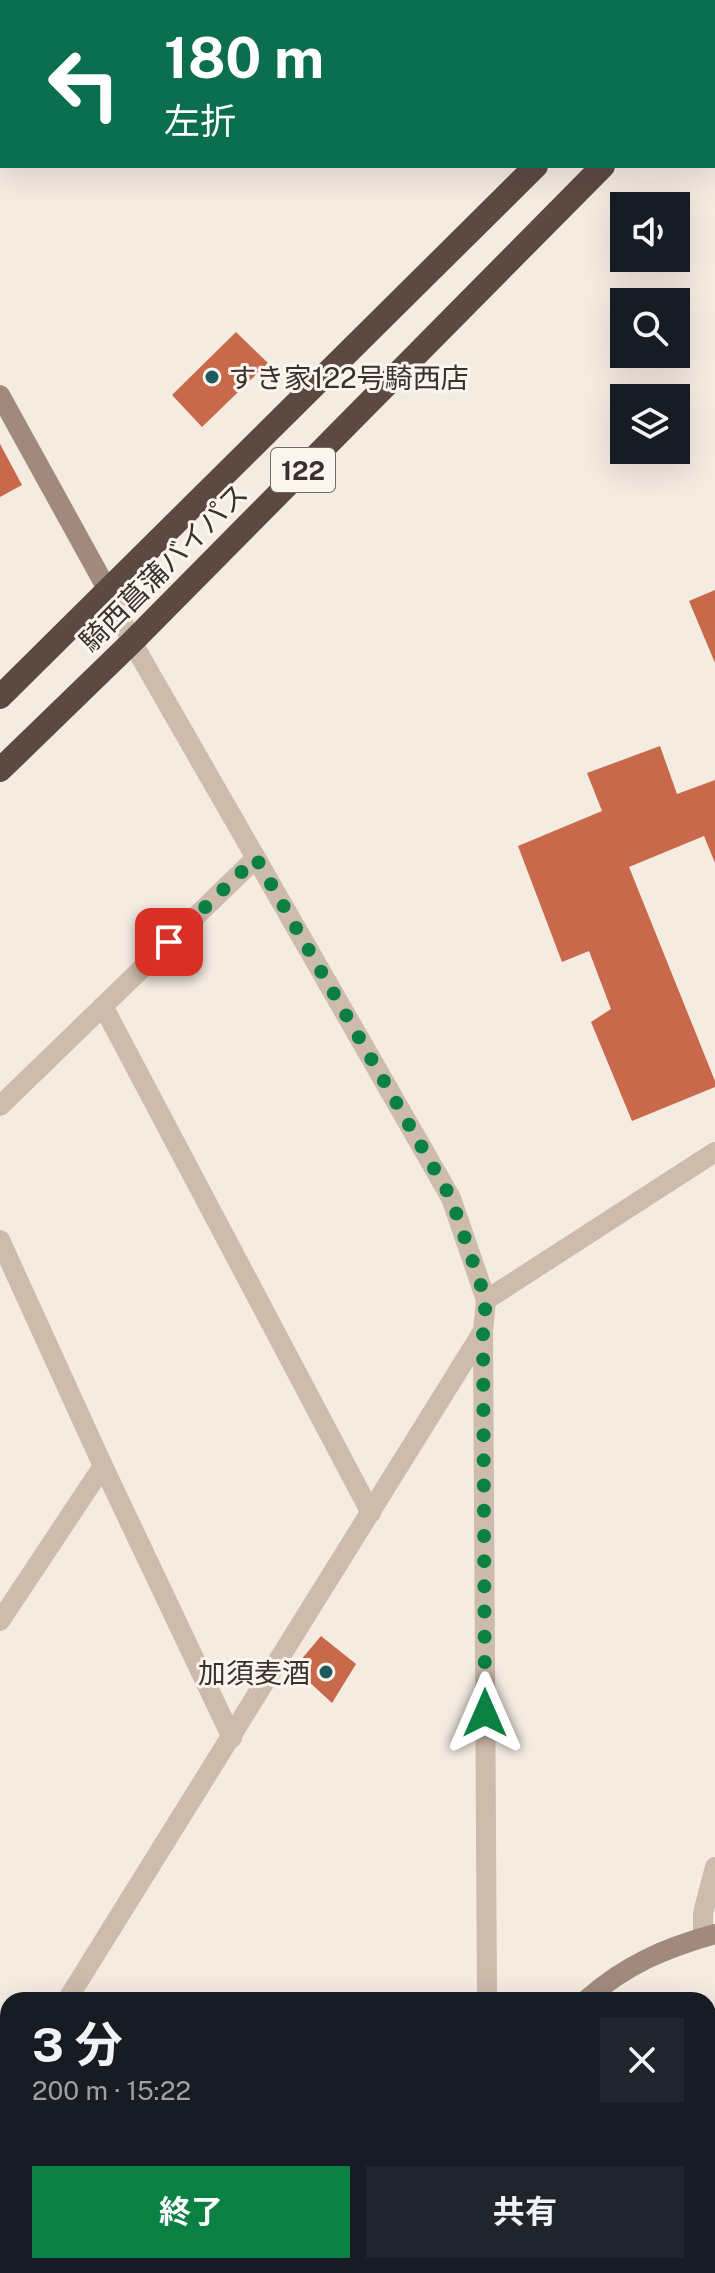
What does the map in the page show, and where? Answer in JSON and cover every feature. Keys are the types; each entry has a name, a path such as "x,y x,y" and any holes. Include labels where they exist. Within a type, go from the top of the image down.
{"highway":[{"name":"騎西菖蒲バイパス","path":"0,697 534,168"},
{"name":"騎西菖蒲バイパス","path":"0,770 132,642 601,168"}],"street":[{"path":"0,395 107,589 132,642 451,1198 486,1300 483,1331 487,1992"},
{"path":"0,1106 256,858"},
{"path":"103,1006 371,1513"},
{"path":"486,1300 715,1152"},
{"path":"0,1240 232,1738"},
{"path":"72,1992 483,1331"},
{"path":"0,1621 103,1466"},
{"path":"595,1992 654,1953 709,1936 703,1913 715,1867"}],"building":[{"path":"236,332 268,363 202,427 172,395"},
{"path":"0,444 22,485 0,497"},
{"path":"715,590 715,663 689,601"},
{"path":"660,746 677,794 715,780 715,863 704,836 629,867 715,1087 632,1121 591,1022 611,1009 589,951 562,962 518,846 602,811 587,773"},
{"name":"加須麦酒","path":"321,1636 356,1664 332,1703 294,1668"}],"place":[{"name":"すき家122号騎西店","path":"212,377"},
{"name":"加須麦酒","path":"326,1672"}],"route":[{"path":"169,942 256,858 451,1198 486,1300 483,1331 485,1713"}]}
